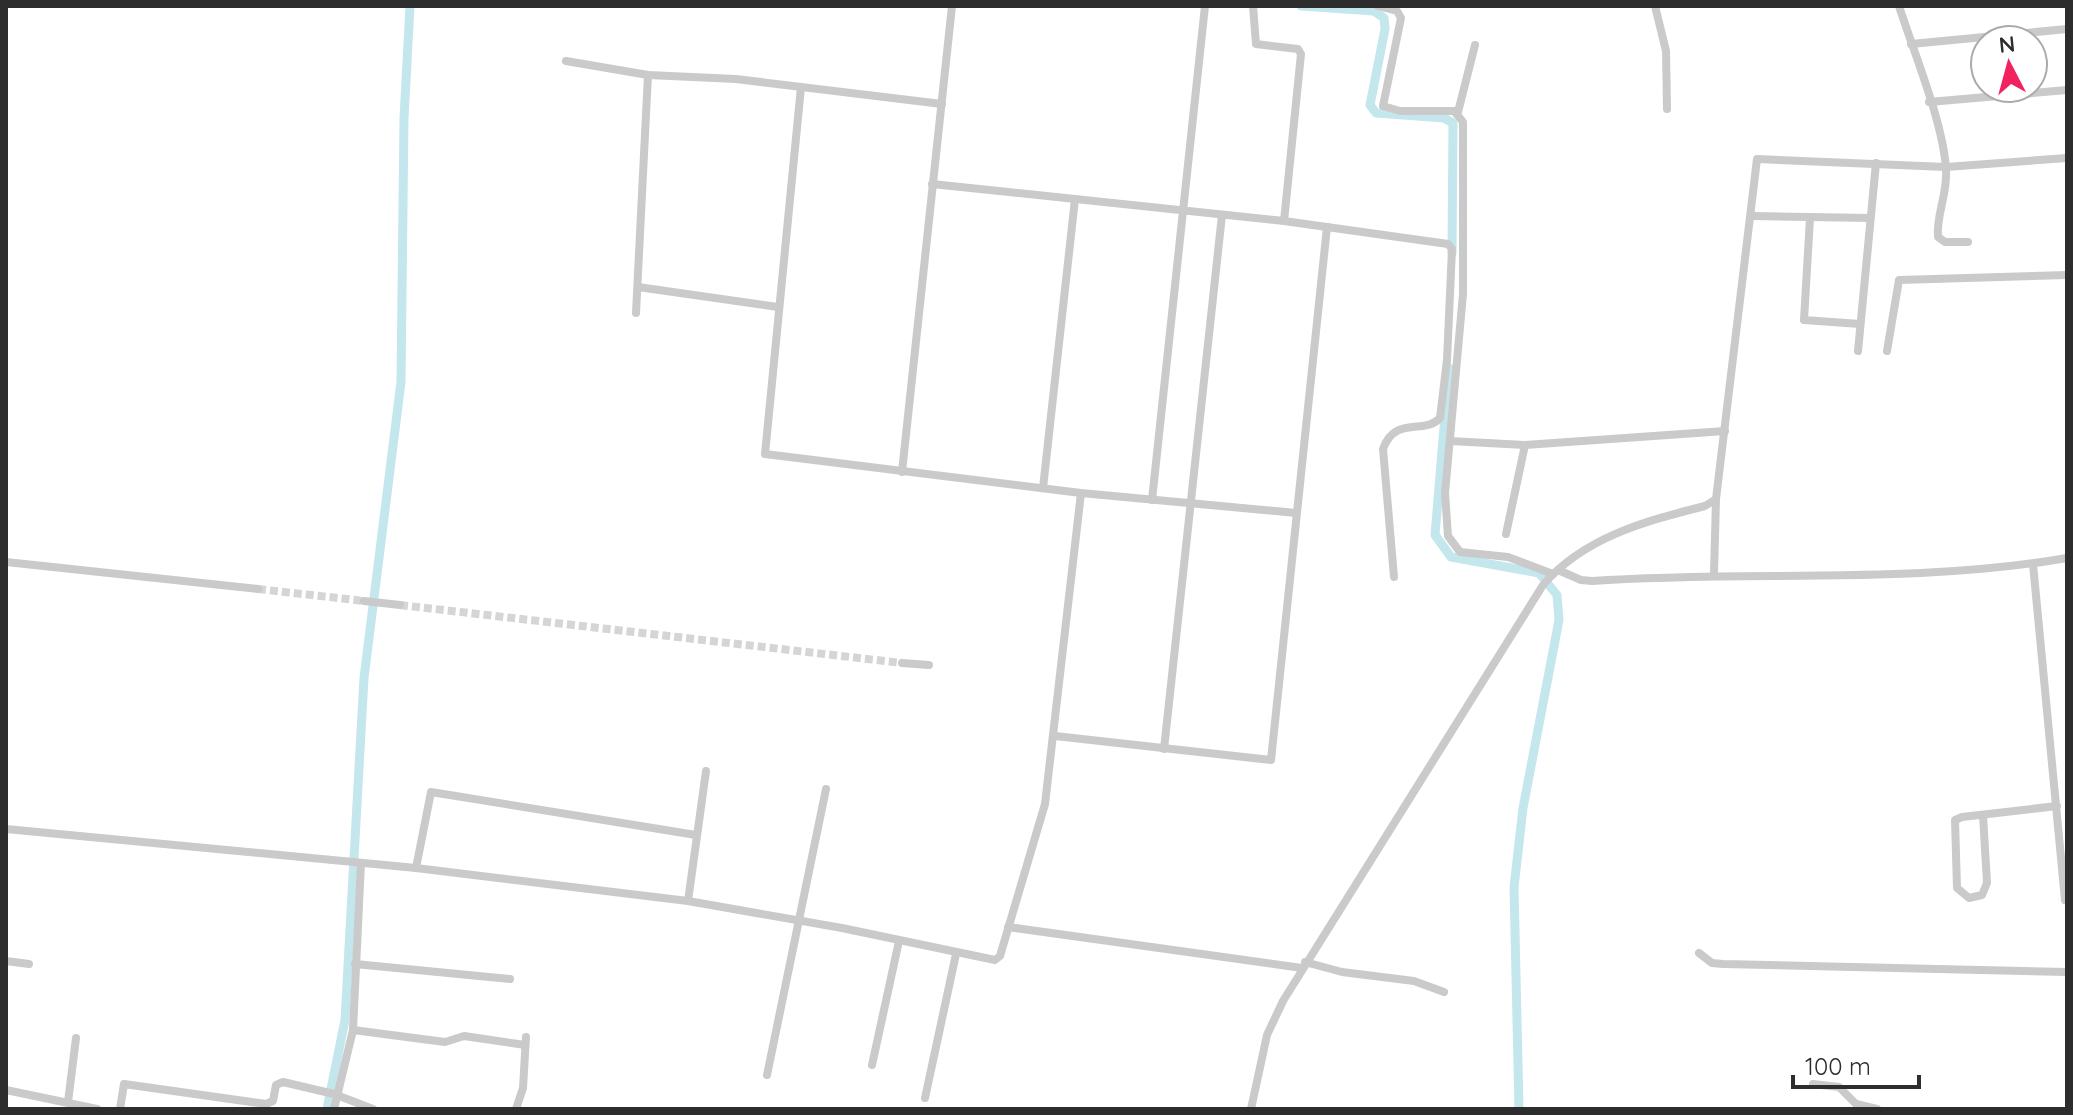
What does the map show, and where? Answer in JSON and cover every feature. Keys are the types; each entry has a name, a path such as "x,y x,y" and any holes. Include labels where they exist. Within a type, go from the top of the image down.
{"street":[{"path":"902,472 952,6"},
{"path":"1152,500 1205,6"},
{"path":"1253,6 1256,44 1298,49 1301,54 1284,221"},
{"path":"1378,6 1397,11 1401,18 1383,106 1400,111 1458,112 1463,118 1463,294 1446,524 1456,550 1518,560 1554,573 1592,581 1714,574 1920,572 2033,564 2067,558"},
{"path":"1655,6 1666,51 1667,109"},
{"path":"1899,6 1946,167 1946,197 1938,237 1945,242 1968,242"},
{"path":"1911,44 2067,29"},
{"path":"1458,112 1475,45"},
{"path":"566,61 648,75 801,87 942,104"},
{"path":"636,313 648,75"},
{"path":"801,87 765,454 1081,493 1296,513"},
{"path":"1929,102 2067,90"},
{"path":"1714,574 1716,499 1757,159 1946,167 2067,158"},
{"path":"1858,351 1876,163"},
{"path":"932,184 1284,221 1448,244 1452,249 1449,329 1440,418 1434,424 1402,428 1388,438 1383,449 1394,577"},
{"path":"1043,488 1075,199"},
{"path":"1164,749 1222,215"},
{"path":"1751,216 1870,218"},
{"path":"1810,218 1804,320 1860,324"},
{"path":"1055,736 1271,760 1327,227"},
{"path":"1887,351 1899,280 2067,275"},
{"path":"638,287 778,307"},
{"path":"1450,441 1525,445 1725,431"},
{"path":"1506,534 1525,445"},
{"path":"6,829 416,868 688,901 801,920 956,954 998,959 1045,804 1081,493"},
{"path":"1251,1109 1272,1021 1543,585 1554,573 1615,533 1705,506 1716,499"},
{"path":"6,562 258,589"},
{"path":"2033,564 2057,806 2063,832 2065,900"},
{"path":"367,602 400,605"},
{"path":"902,663 929,665"},
{"path":"688,901 706,771"},
{"path":"767,1075 826,789"},
{"path":"416,868 431,792 696,835"},
{"path":"1983,815 1987,883 1982,895 1969,898 1957,888 1954,823 1958,818 2057,806"},
{"path":"334,1109 332,1094 353,1030 356,862"},
{"path":"1008,927 1414,981 1444,992"},
{"path":"872,1065 899,941"},
{"path":"1699,953 1712,963 1723,964 2067,972"},
{"path":"925,1098 956,954"},
{"path":"6,961 29,964"},
{"path":"355,964 510,979"},
{"path":"353,1030 445,1042 464,1036 525,1041 523,1088 516,1109"},
{"path":"68,1102 76,1038"},
{"path":"120,1109 124,1084 266,1104 273,1101 279,1083 332,1094 373,1109"},
{"path":"1813,1084 1839,1087 1856,1104 1877,1109"},
{"path":"6,1090 97,1109"}],"waterway":[{"path":"327,1109 345,1020 364,678 401,382 404,118 410,6"},
{"path":"1301,6 1374,11 1384,18 1385,29 1370,105 1376,113 1444,118 1453,123 1452,253"},
{"path":"1449,368 1435,535 1451,557 1539,573 1557,595 1559,620 1523,808 1514,887 1519,1109"}],"tunnel":[{"path":"258,589 364,601"},
{"path":"400,605 902,663"}]}
